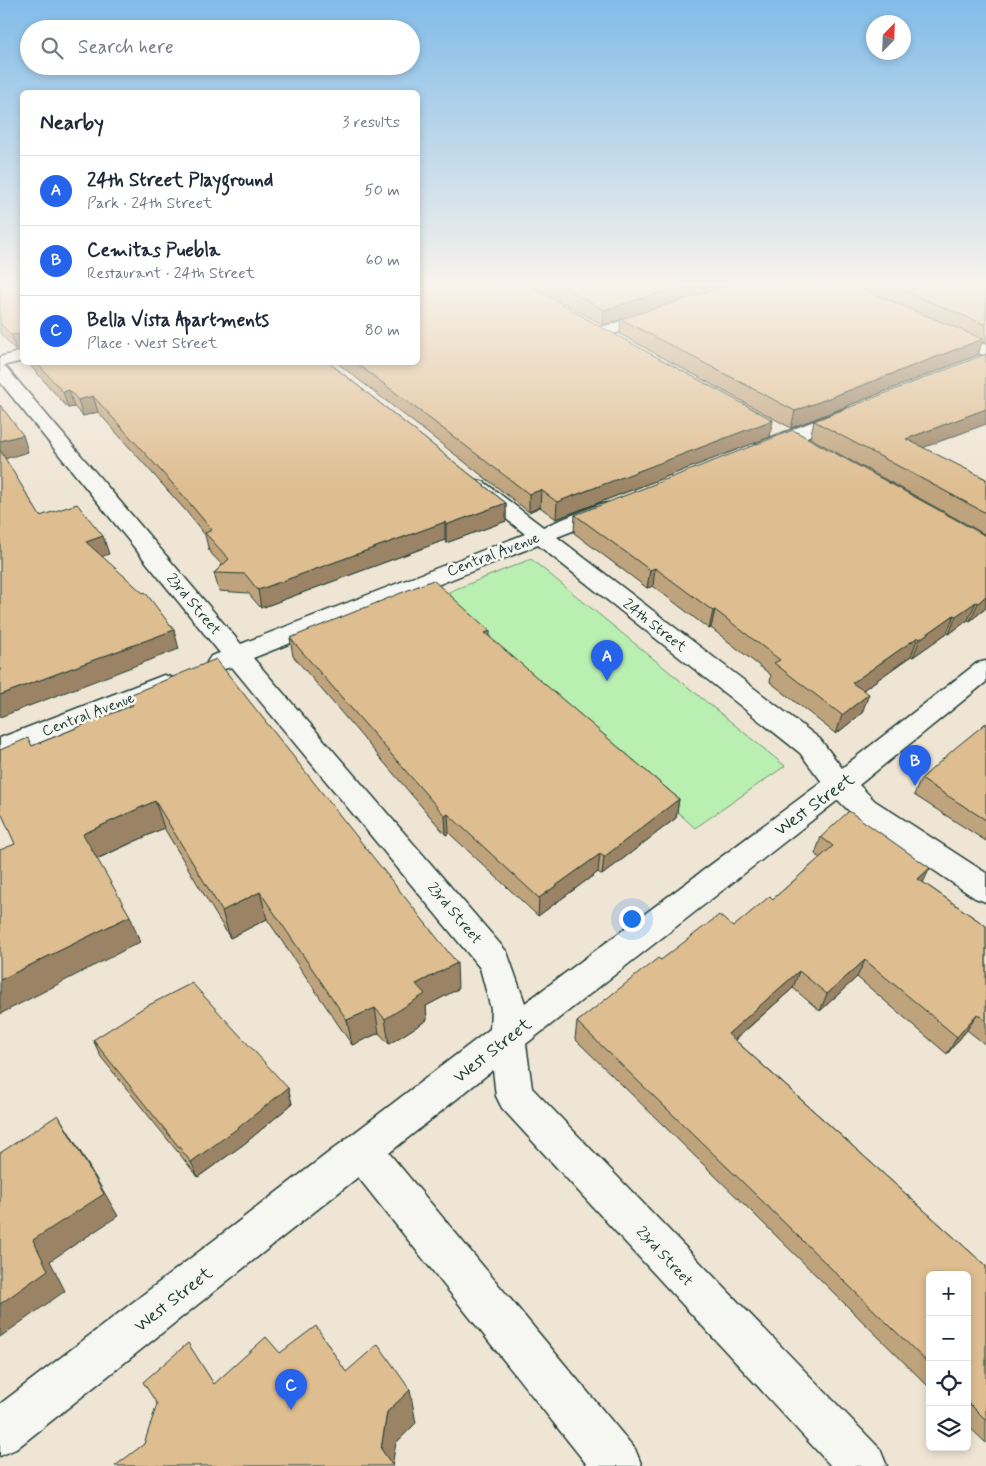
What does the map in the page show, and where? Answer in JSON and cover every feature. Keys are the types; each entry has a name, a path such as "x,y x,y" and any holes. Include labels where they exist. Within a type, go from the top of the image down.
{"street":[{"path":"971,352 982,359"},
{"path":"0,362 20,357"},
{"name":"23rd Street","path":"0,371 495,962 509,1009 507,1038 515,1096 863,1466"},
{"path":"742,456 797,443 872,405"},
{"path":"766,426 797,443"},
{"name":"24th Street","path":"457,470 810,746 838,784 865,809 986,889"},
{"name":"Central Avenue","path":"0,749 626,502"},
{"name":"West Street","path":"0,1433 507,1038 838,784 866,766 986,670"},
{"path":"362,1151 618,1466"}],"green space":[{"path":"531,559 785,766 695,828 441,595"}],"building":[{"path":"420,352 648,352 773,420 557,502 541,490 529,494 359,365 420,365"},
{"path":"684,352 948,352 795,411"},
{"path":"986,354 986,409 906,439 986,479 986,513 814,421"},
{"path":"39,365 332,365 506,503 446,525 445,522 258,590 245,574 214,573 229,559 205,533 212,530 93,396 78,400 69,390 63,392"},
{"path":"0,405 23,435 0,441"},
{"path":"793,430 986,535 986,596 978,603 976,602 956,616 954,615 920,639 918,637 852,683 869,694 842,715 774,663 780,660 715,610 713,611 655,568 650,570 575,515"},
{"path":"0,450 40,516 77,504 103,536 86,542 143,593 145,592 174,630 0,695"},
{"path":"433,580 490,631 485,633 679,799 604,857 600,854 539,898 448,814 445,816 290,638"},
{"path":"216,659 457,963 416,984 425,994 385,1019 375,1008 347,1020 260,892 222,911 155,801 83,834 130,916 0,980 0,850 15,844 0,810 0,750 28,738 32,746 133,705 127,696"},
{"path":"986,723 986,820 921,779"},
{"path":"849,811 930,868 918,879 986,926 986,1021 977,1014 957,1037 865,960 827,994 799,971 728,1034 986,1266 986,1420 971,1405 971,1271 926,1271 926,1361 577,1022 658,958 661,960 719,915 733,927 770,896 773,899 833,846 821,837"},
{"path":"192,983 288,1088 191,1162 93,1040 143,1008"},
{"path":"58,1115 104,1194 33,1240 48,1270 0,1304 0,1153"},
{"path":"316,1326 346,1372 378,1344 410,1390 387,1412 381,1449 393,1466 115,1466 144,1444 157,1404 143,1382 188,1343 214,1384 266,1337 280,1353"}],"place":[{"name":"24th Street Playground","path":"607,681"},
{"name":"Cemitas Puebla","path":"915,786"},
{"name":"Bella Vista Apartments","path":"291,1410"}]}
